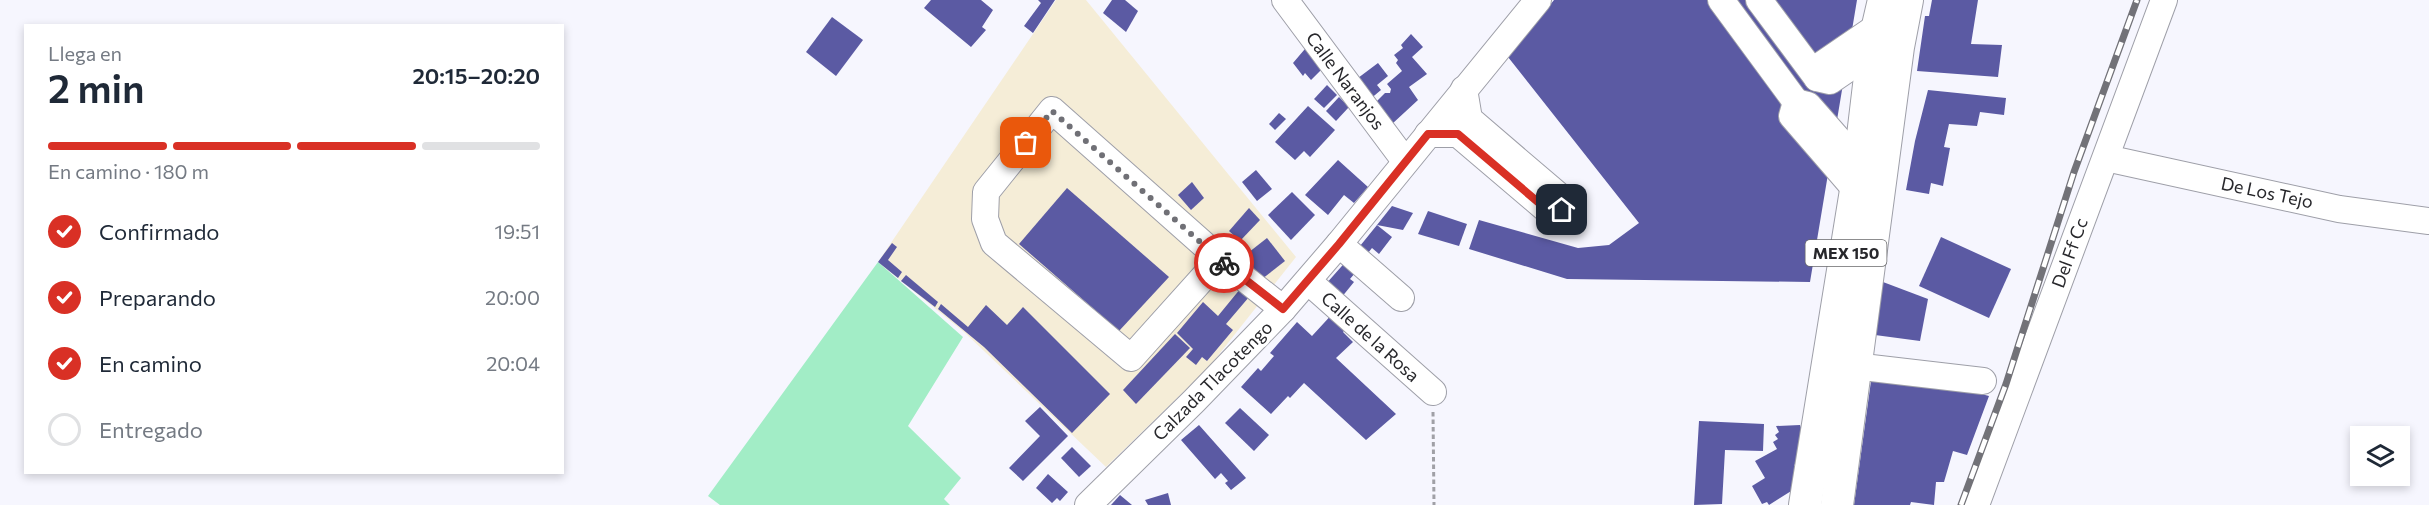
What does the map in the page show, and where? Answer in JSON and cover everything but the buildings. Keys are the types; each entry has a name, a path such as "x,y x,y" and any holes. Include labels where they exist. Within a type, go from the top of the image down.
{"main road":[{"name":"MEX 150","path":"1837,505 1841,365 1882,33 1907,0"},
{"name":"MEX 150","path":"1805,505 1841,365"}],"street":[{"name":"Calle Naranjos","path":"1286,0 1405,161"},
{"name":"Calzada Tlacotengo","path":"1088,505 1194,401 1308,281 1538,0"},
{"path":"1721,0 1796,102 1808,105 1864,179"},
{"path":"1759,0 1817,78 1821,65 1882,33"},
{"name":"Del Ff Cc","path":"1976,505 2164,0"},
{"path":"1428,134 1458,134 1545,208 1562,210 1559,196 1469,119 1464,89"},
{"path":"1220,259 1131,358 994,243 985,219 986,192 1052,111 1220,259 1283,309"},
{"name":"De Los Tejo","path":"2106,158 2339,209 2429,221"},
{"path":"1339,244 1401,298"},
{"name":"Calle de la Rosa","path":"1308,281 1433,392"},
{"path":"1841,365 1983,381"}],"path":[{"path":"1433,392 1434,505"}],"shaded area":[{"path":"1056,0 1086,0 1296,257 1209,367 1106,467 964,332 878,262"}],"green space":[{"path":"878,262 963,337 908,426 961,478 944,499 950,505 720,505 708,496"}],"railway":[{"path":"1961,505 2006,384 2074,172 2137,0"}],"way so far":[{"path":"1026,143 1052,111 1224,263"}],"route":[{"path":"1224,263 1283,309 1428,134 1458,134 1545,208 1562,210"}]}
